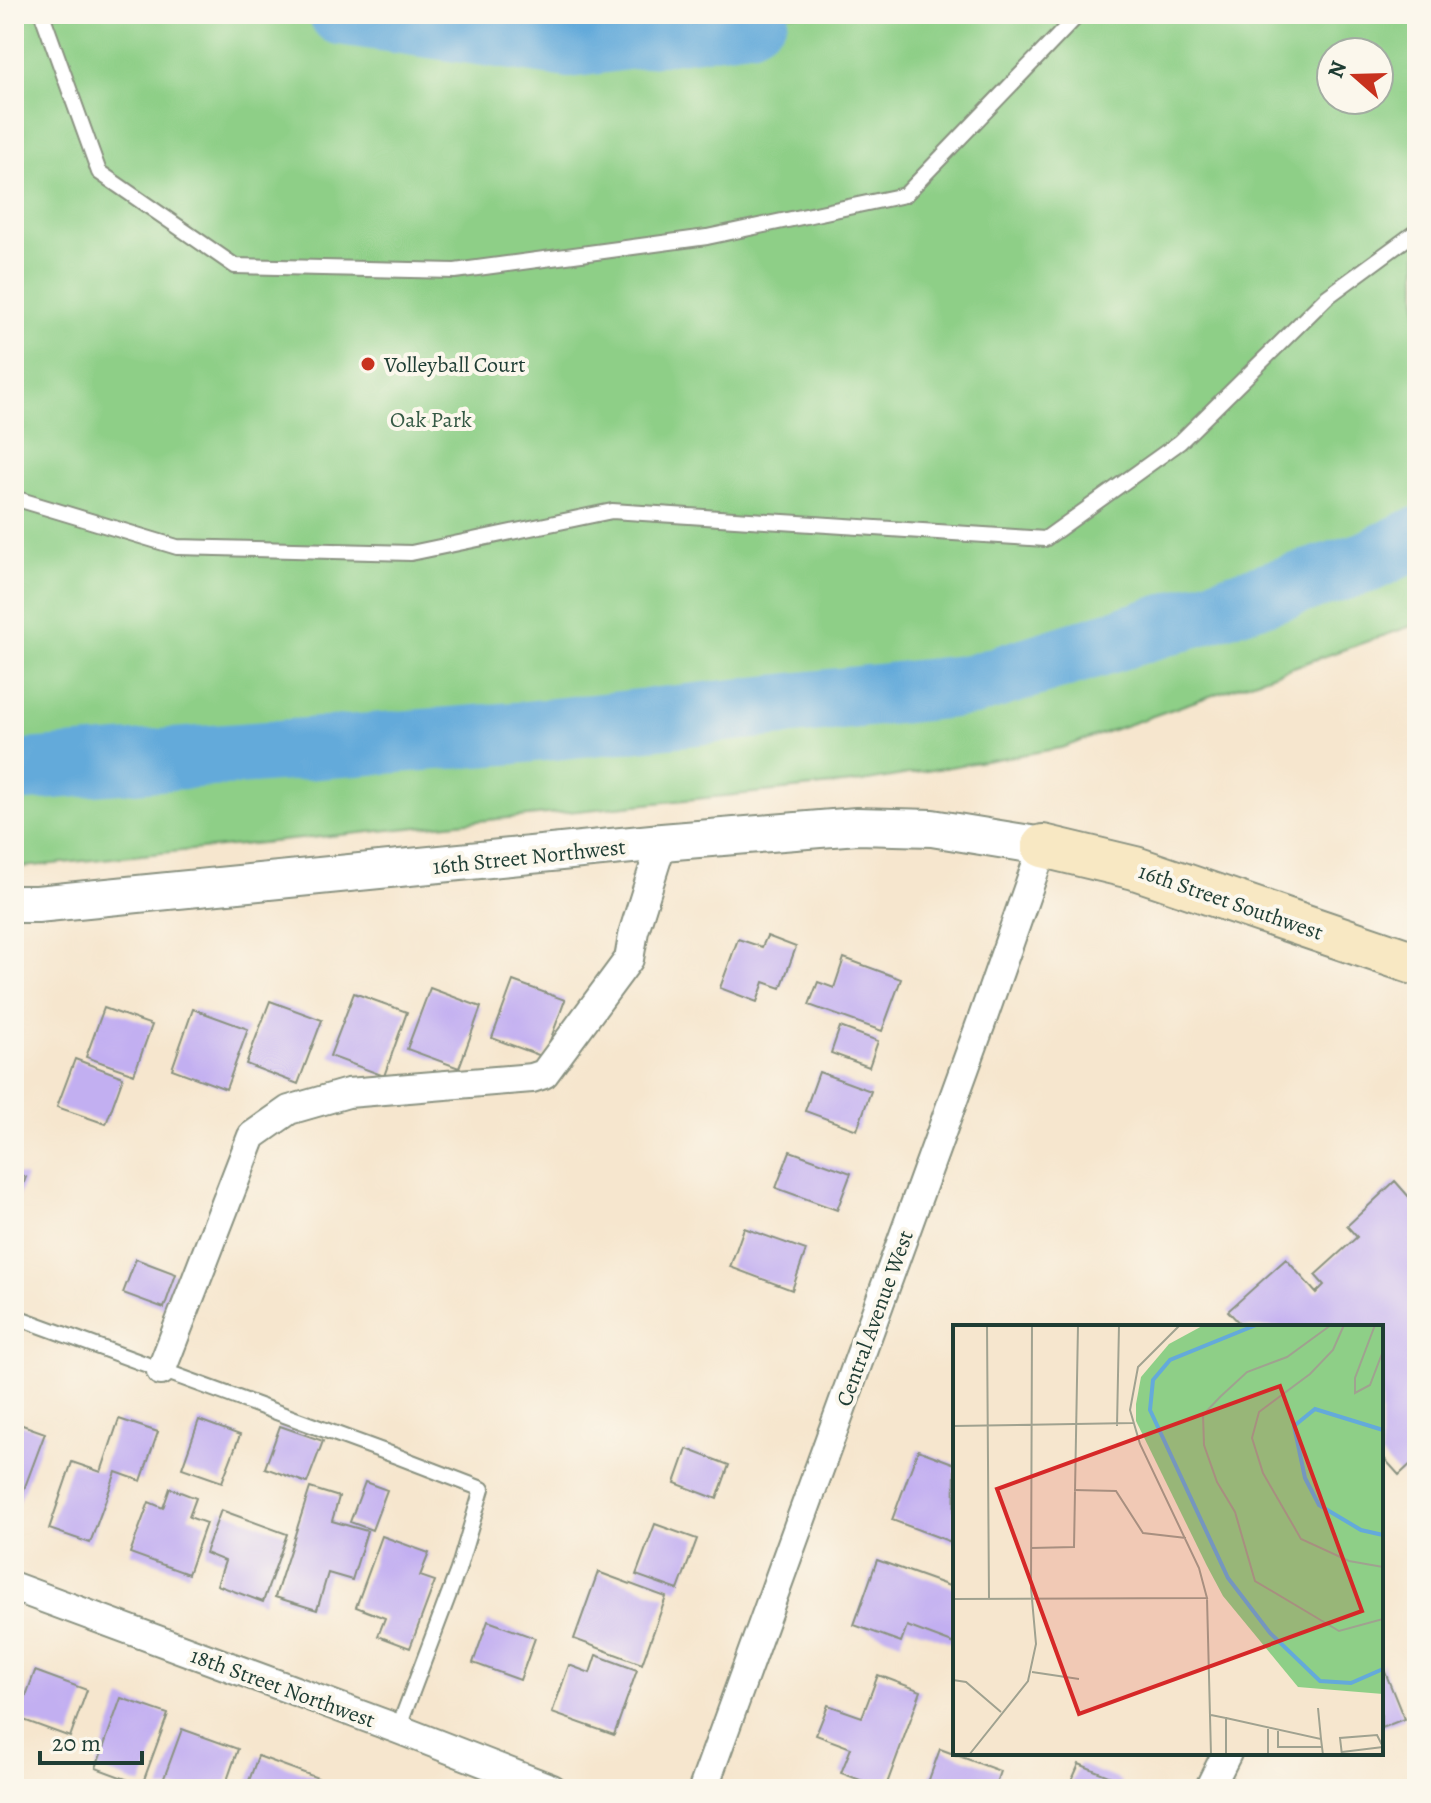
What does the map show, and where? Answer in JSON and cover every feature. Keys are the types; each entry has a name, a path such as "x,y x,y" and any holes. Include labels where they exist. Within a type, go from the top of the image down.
{"main road":[{"name":"16th Street Southwest","path":"1043,846 1135,868 1417,964"}],"street":[{"name":"16th Street Northwest","path":"14,904 857,826 932,828 1043,846"},
{"path":"161,1371 252,1136 289,1110 348,1093 532,1078 544,1074 629,959 634,931 662,842"},
{"name":"Central Avenue West","path":"703,1789 1043,846"},
{"name":"18th Street Northwest","path":"14,1587 552,1789"},
{"path":"1209,1789 1226,1755"}],"lane":[{"path":"42,14 99,172 235,266 455,271 707,237 905,195 1079,14"},
{"path":"14,498 177,547 411,553 612,511 1045,539 1180,442 1327,297 1417,231"},
{"path":"14,1316 482,1489 458,1570 398,1729"}],"green space":[{"name":"Oak Park","path":"14,14 1417,14 1417,624 1061,748 862,782 14,868"}],"building":[{"path":"767,936 796,947 781,988 764,982 757,1002 720,988 738,939 762,947"},
{"path":"844,958 901,979 882,1031 809,1005 818,982 834,988"},
{"path":"513,981 565,1000 544,1057 492,1038"},
{"path":"430,988 481,1007 459,1068 407,1049"},
{"path":"354,993 407,1012 384,1076 330,1056"},
{"path":"270,1001 322,1020 298,1084 246,1064"},
{"path":"104,1008 152,1025 134,1074 86,1057"},
{"path":"193,1009 248,1029 226,1089 172,1069"},
{"path":"840,1027 878,1041 869,1067 831,1053"},
{"path":"75,1059 123,1077 106,1124 57,1107"},
{"path":"819,1072 871,1091 857,1130 805,1111"},
{"path":"790,1151 851,1173 837,1210 776,1188"},
{"path":"14,1173 26,1177 14,1208"},
{"path":"1395,1181 1417,1206 1417,1458 1399,1475 1383,1457 1383,1325 1241,1325 1228,1311 1286,1259 1316,1293 1324,1285 1315,1275 1357,1237 1347,1226"},
{"path":"744,1228 806,1250 792,1290 730,1267"},
{"path":"136,1259 176,1274 164,1308 123,1293"},
{"path":"119,1419 158,1432 141,1481 116,1472 90,1543 49,1529 72,1462 101,1472"},
{"path":"199,1420 240,1435 222,1482 182,1468"},
{"path":"14,1422 45,1433 14,1516"},
{"path":"280,1426 323,1441 307,1483 265,1468"},
{"path":"687,1449 729,1465 717,1499 675,1483"},
{"path":"918,1450 953,1463 953,1543 892,1520"},
{"path":"365,1482 387,1490 372,1530 350,1522"},
{"path":"170,1488 196,1498 189,1517 206,1523 188,1574 130,1553 149,1502 163,1508"},
{"path":"310,1488 339,1497 332,1521 367,1531 352,1580 328,1573 317,1610 275,1597"},
{"path":"221,1510 287,1534 263,1602 217,1585 225,1561 205,1553"},
{"path":"655,1524 697,1539 678,1590 636,1575"},
{"path":"382,1536 429,1553 420,1576 435,1581 410,1648 378,1636 385,1618 356,1607"},
{"path":"877,1560 953,1587 953,1643 907,1626 901,1642 854,1625"},
{"path":"598,1572 666,1597 642,1664 574,1639"},
{"path":"488,1621 535,1638 520,1680 473,1663"},
{"path":"596,1655 637,1670 614,1735 552,1713 569,1665 590,1673"},
{"path":"1383,1667 1404,1719 1383,1727"},
{"path":"35,1671 87,1690 70,1737 18,1718"},
{"path":"878,1675 921,1691 885,1789 841,1773 851,1748 816,1735 828,1705 862,1717"},
{"path":"121,1698 168,1714 142,1785 96,1768"},
{"path":"182,1729 238,1749 224,1789 160,1789"},
{"path":"940,1749 1000,1771 994,1789 926,1788"},
{"path":"258,1756 318,1778 314,1789 246,1789"},
{"path":"1079,1764 1121,1781 1118,1789 1068,1789"}],"waterway":[{"path":"340,14 569,47 748,22 758,14"},
{"path":"14,771 516,733 973,685 1367,562 1417,538"}],"place":[{"name":"Volleyball Court","path":"368,364"}]}
